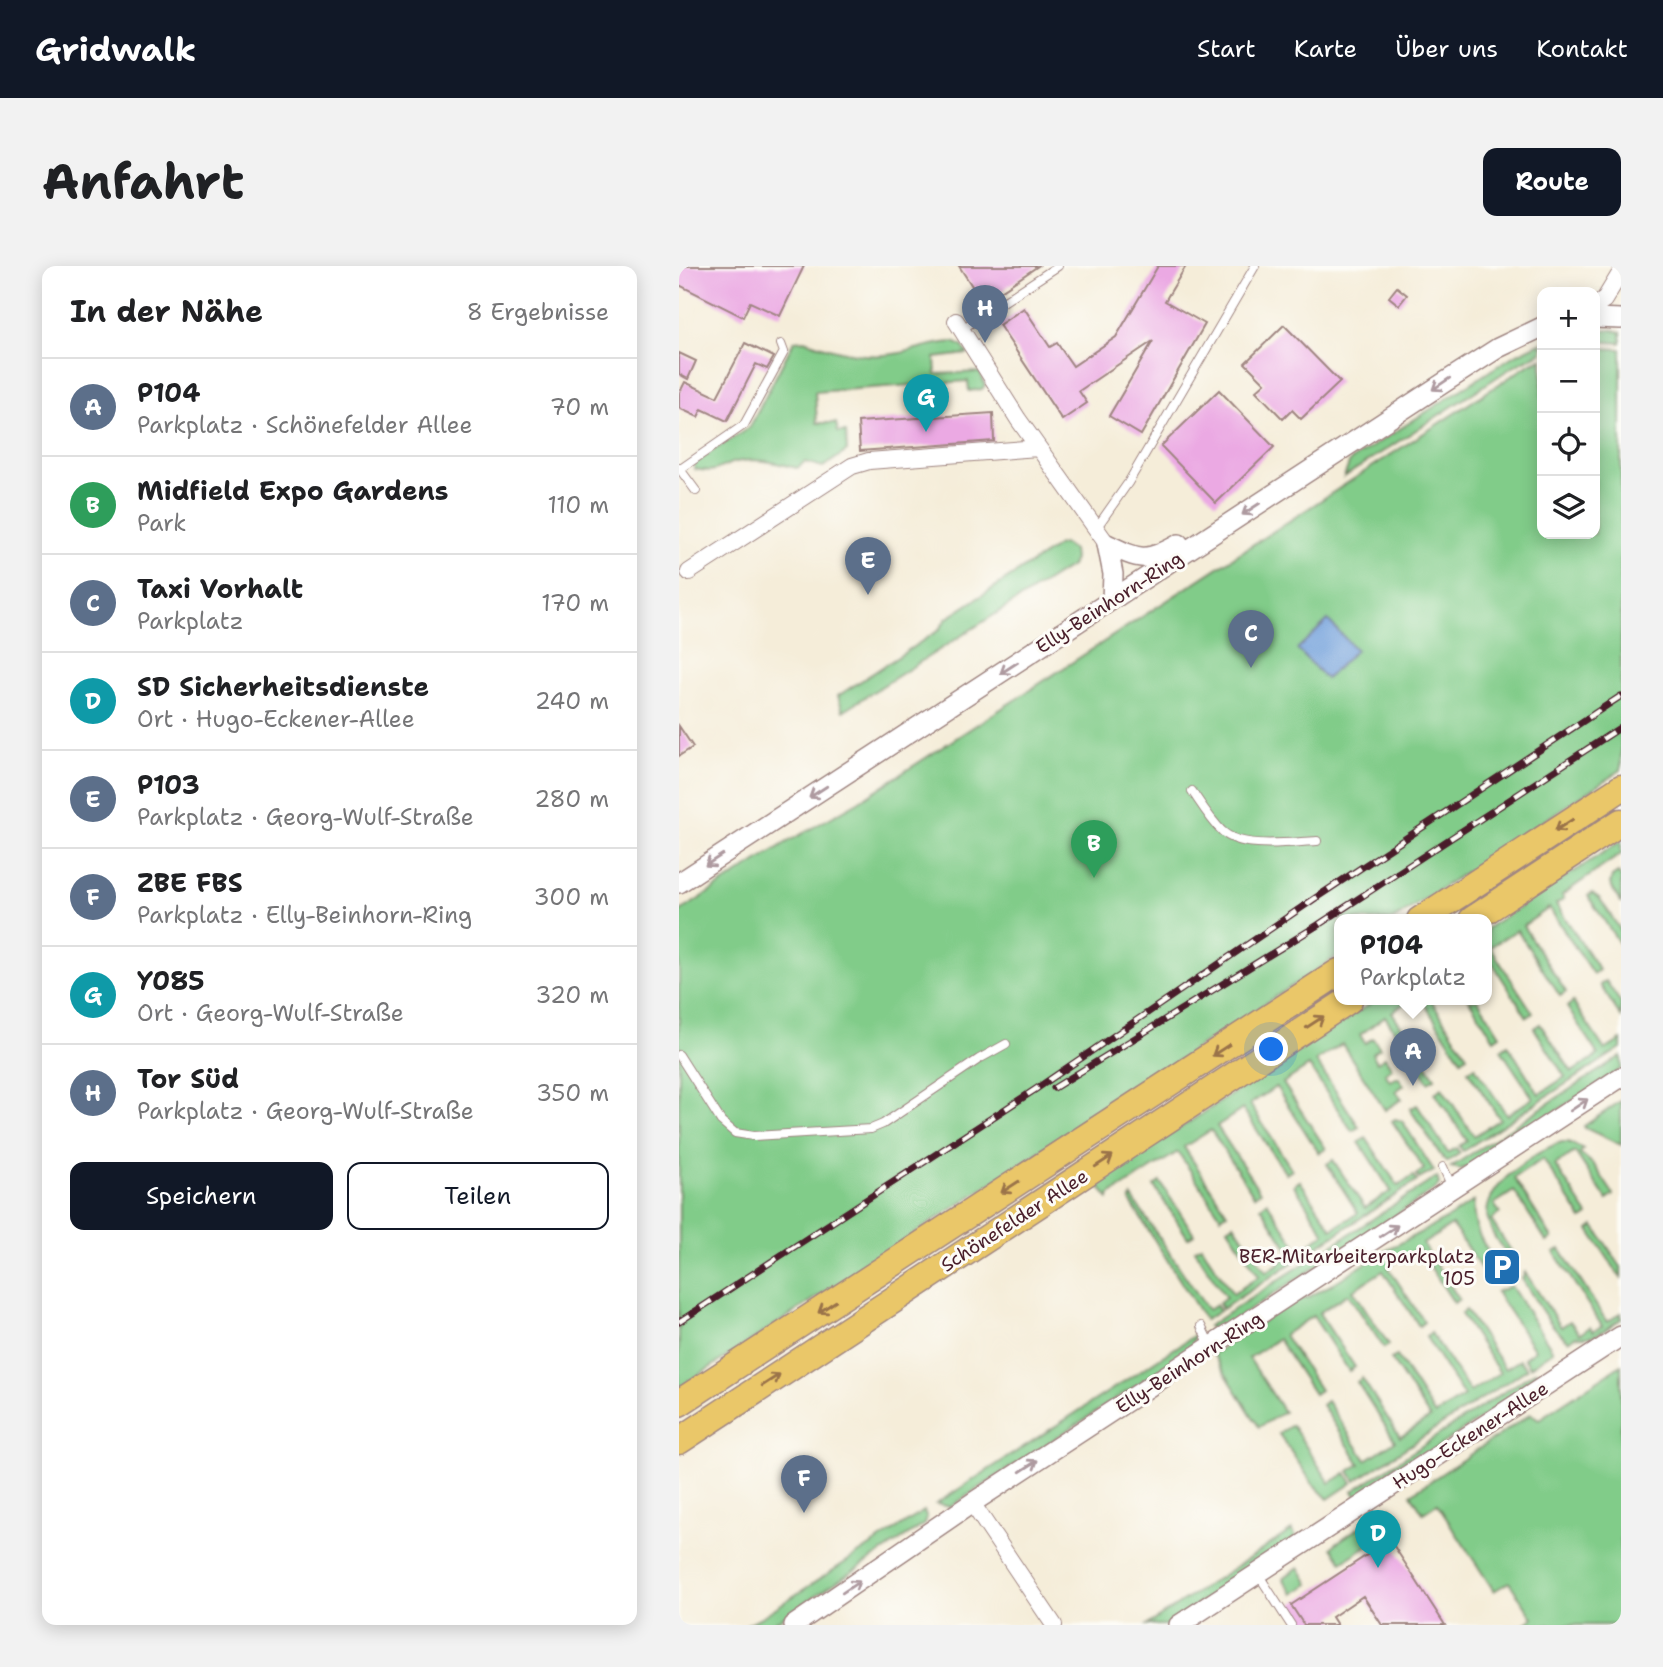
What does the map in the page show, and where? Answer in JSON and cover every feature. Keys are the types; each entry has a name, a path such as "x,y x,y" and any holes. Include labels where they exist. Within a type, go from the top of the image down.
{"highway":[{"path":"1429,914 1621,788"},
{"path":"1481,914 1621,822"},
{"name":"Schönefelder Allee","path":"679,1403 1334,975"},
{"name":"Schönefelder Allee","path":"679,1441 1341,1005"}],"street":[{"path":"1600,303 1621,272"},
{"path":"1600,318 1621,319"},
{"path":"959,325 1038,449 1101,537 1113,574 1112,600"},
{"name":"Elly-Beinhorn-Ring","path":"679,883 1498,348 1537,329"},
{"path":"688,572 852,466 869,461 1038,449"},
{"path":"1101,537 1135,558 1151,557 1194,536 1209,536"},
{"name":"Elly-Beinhorn-Ring","path":"794,1625 972,1503 1621,1077"},
{"name":"Hugo-Eckener-Allee","path":"1179,1625 1621,1336"},
{"path":"972,1503 1053,1625"}],"lane":[{"path":"959,325 1058,266"},
{"path":"1101,537 1128,483 1255,266"},
{"path":"696,491 679,469 744,425 784,352 781,344"},
{"path":"1192,791 1223,832 1234,838 1252,842 1317,841"},
{"path":"679,1055 721,1121 735,1133 754,1136 871,1129 883,1124 979,1059 1006,1044"},
{"path":"1443,1167 1453,1189"},
{"path":"1201,1326 1212,1347"},
{"path":"1258,1574 1291,1625"}],"green space":[{"path":"1600,330 1621,332 1621,343 1600,341"},
{"path":"804,340 863,355 888,355 954,342 962,346 968,354 935,358 936,374 980,372 985,385 982,389 969,391 968,381 815,392 817,423 836,423 838,432 846,432 847,451 823,467 805,462 797,468 752,460 736,462 714,470 694,469 694,463 750,427 794,341"},
{"path":"1537,344 1537,355 1511,368 1344,477 1350,461 1513,356"},
{"path":"1600,348 1621,349 1621,770 1402,914 1334,914 1334,958 679,1388 679,912 784,844 858,802 1537,361 1537,539 1600,539"},
{"path":"1064,544 1073,550 1074,559 1071,566 843,711 838,696 939,630 946,619"},
{"path":"1621,841 1621,854 1562,895 1564,899 1556,904 1599,970 1593,974 1549,908 1523,926 1566,992 1560,996 1517,930 1492,946 1492,925"},
{"path":"1618,873 1621,877 1621,904 1610,884 1612,877"},
{"path":"1592,893 1600,899 1621,931 1621,946 1588,896"},
{"path":"1492,950 1533,1013 1527,1017 1492,963"},
{"path":"1606,981 1621,1003 1621,1017 1600,985"},
{"path":"1573,1002 1605,1050 1621,1040 1621,1048 1463,1151 1459,1146 1467,1141 1435,1093 1442,1088 1474,1136 1500,1119 1468,1071 1475,1067 1507,1115 1533,1098 1501,1050 1508,1045 1539,1094 1565,1077 1534,1028 1540,1024 1572,1072 1598,1055 1567,1007"},
{"path":"1368,1005 1402,1005 1392,1012 1435,1078 1428,1082 1385,1016 1360,1035 1365,1043 1373,1038 1380,1048 1372,1053 1377,1062 1385,1057 1392,1068 1385,1073 1390,1081 1398,1077 1404,1085 1396,1091 1402,1099 1385,1110 1342,1044 1316,1061 1359,1127 1352,1131 1309,1066 1283,1083 1326,1149 1319,1153 1276,1087 1250,1104 1292,1170 1286,1174 1243,1109 1217,1126 1260,1192 1254,1196 1211,1130 1184,1147 1227,1213 1221,1217 1178,1152 1110,1195 1109,1199 1096,1183"},
{"path":"1425,1005 1434,1005 1467,1056 1461,1060"},
{"path":"1472,1005 1481,1005 1500,1035 1494,1039"},
{"path":"1621,1056 1621,1069 1472,1166 1460,1169 1451,1167"},
{"path":"1621,1101 1621,1145 1585,1128 1584,1126"},
{"path":"1417,1105 1448,1153 1456,1148 1460,1153 1447,1162 1442,1157 1410,1109"},
{"path":"1392,1121 1402,1121 1434,1171 1419,1179 1416,1175 1424,1169"},
{"path":"1366,1138 1398,1186 1413,1176 1417,1181 1222,1309 1219,1303 1226,1298 1195,1250 1201,1246 1233,1294 1259,1276 1228,1228 1234,1224 1266,1272 1292,1255 1261,1207 1267,1202 1299,1250 1325,1234 1294,1185 1300,1181 1332,1229 1358,1213 1327,1164 1333,1160 1365,1208 1391,1191 1359,1142"},
{"path":"1562,1142 1583,1149 1580,1153 1594,1165 1614,1195 1607,1200 1575,1152 1555,1165 1588,1215 1582,1219 1543,1159 1514,1178 1552,1238 1547,1242 1514,1191 1494,1204 1500,1213 1491,1220 1517,1260 1513,1263 1498,1243 1488,1220 1488,1208 1493,1195 1501,1183 1525,1162"},
{"path":"1437,1177 1439,1184 1436,1189 1215,1332 1208,1326"},
{"path":"1160,1182 1194,1234 1188,1238 1154,1186"},
{"path":"1132,1197 1208,1310 1216,1305 1220,1311 1205,1320 1130,1201"},
{"path":"1474,1201 1477,1228 1483,1244 1498,1267 1488,1279 1452,1225 1423,1244 1459,1299 1454,1303 1418,1248 1388,1267 1424,1322 1419,1326 1383,1271 1353,1290 1389,1345 1384,1348 1348,1294 1319,1313 1355,1367 1349,1371 1313,1316 1284,1335 1320,1390 1314,1394 1278,1339 1249,1358 1284,1412 1259,1427 1213,1354 1293,1301 1309,1297 1329,1286"},
{"path":"1594,1226 1621,1267 1621,1278 1589,1230"},
{"path":"1560,1249 1607,1322 1621,1313 1621,1319 1588,1337 1576,1336 1569,1341 1562,1335 1522,1279 1525,1272 1561,1327 1570,1321 1580,1334 1590,1327 1593,1331 1602,1326 1554,1252"},
{"path":"1511,1286 1553,1351 1530,1367 1524,1358 1535,1350 1496,1292"},
{"path":"1466,1310 1505,1369 1520,1360 1527,1369 1355,1481 1349,1471 1360,1464 1322,1405 1327,1401 1366,1460 1395,1441 1357,1382 1362,1378 1400,1437 1430,1418 1391,1359 1397,1356 1435,1415 1464,1396 1426,1337 1431,1333 1470,1392 1500,1373 1461,1314"},
{"path":"1195,1335 1186,1353 950,1507 936,1504"},
{"path":"1621,1365 1621,1625 1524,1625 1533,1618 1509,1582 1494,1591 1437,1504 1423,1513 1411,1494 1531,1414 1539,1419"},
{"path":"1536,1371 1541,1379 1358,1499 1353,1491"},
{"path":"1292,1425 1330,1483 1346,1473 1352,1483 1328,1499 1313,1484 1279,1434"},
{"path":"1391,1507 1403,1525 1390,1533 1378,1515"},
{"path":"924,1511 927,1518 925,1524 786,1615 770,1625 746,1625 763,1616"},
{"path":"1374,1517 1385,1534 1342,1562 1332,1548"},
{"path":"1292,1530 1296,1537 1293,1542 1166,1625 1147,1625"},
{"path":"1299,1567 1309,1584 1293,1594 1283,1578"}],"water":[{"path":"1328,620 1356,650 1326,679 1297,649"}],"building":[{"path":"679,266 804,266 780,316 750,302 743,317 679,285"},
{"path":"959,266 1038,266 983,303"},
{"path":"1158,266 1186,266 1165,301 1205,324 1141,435 1109,416 1153,341 1079,391 1087,403 1062,420 999,325 1024,308 1050,347 1057,343 1073,366 1116,337"},
{"path":"1397,287 1407,295 1399,305 1389,297"},
{"path":"1284,325 1340,382 1301,419 1292,410 1283,419 1256,391 1265,383 1245,363"},
{"path":"745,343 774,357 767,369 756,364 727,421 702,409 698,417 679,408 679,394 685,382 717,397"},
{"path":"679,353 696,361 688,379 679,374"},
{"path":"1219,390 1274,447 1216,503 1161,446"},
{"path":"993,413 994,441 860,451 858,422"},
{"path":"679,726 693,747 679,756"},
{"path":"1390,1540 1445,1625 1382,1625 1363,1596 1332,1617 1337,1625 1304,1625 1291,1605"}],"railway":[{"path":"679,1322 1036,1089 1314,899 1621,696"},
{"path":"1335,914 1621,727"},
{"path":"1054,1088 1334,915"}],"place":[{"name":"Tor Süd","path":"985,343"},
{"name":"Y085","path":"926,432"},
{"name":"P103","path":"868,595"},
{"name":"Taxi Vorhalt","path":"1251,668"},
{"name":"Midfield Expo Gardens","path":"1094,878"},
{"name":"P104","path":"1413,1086"},
{"name":"BER-Mitarbeiterparkplatz 105","path":"1502,1267"},
{"name":"ZBE FBS","path":"804,1513"},
{"name":"SD Sicherheitsdienste","path":"1378,1568"}]}
